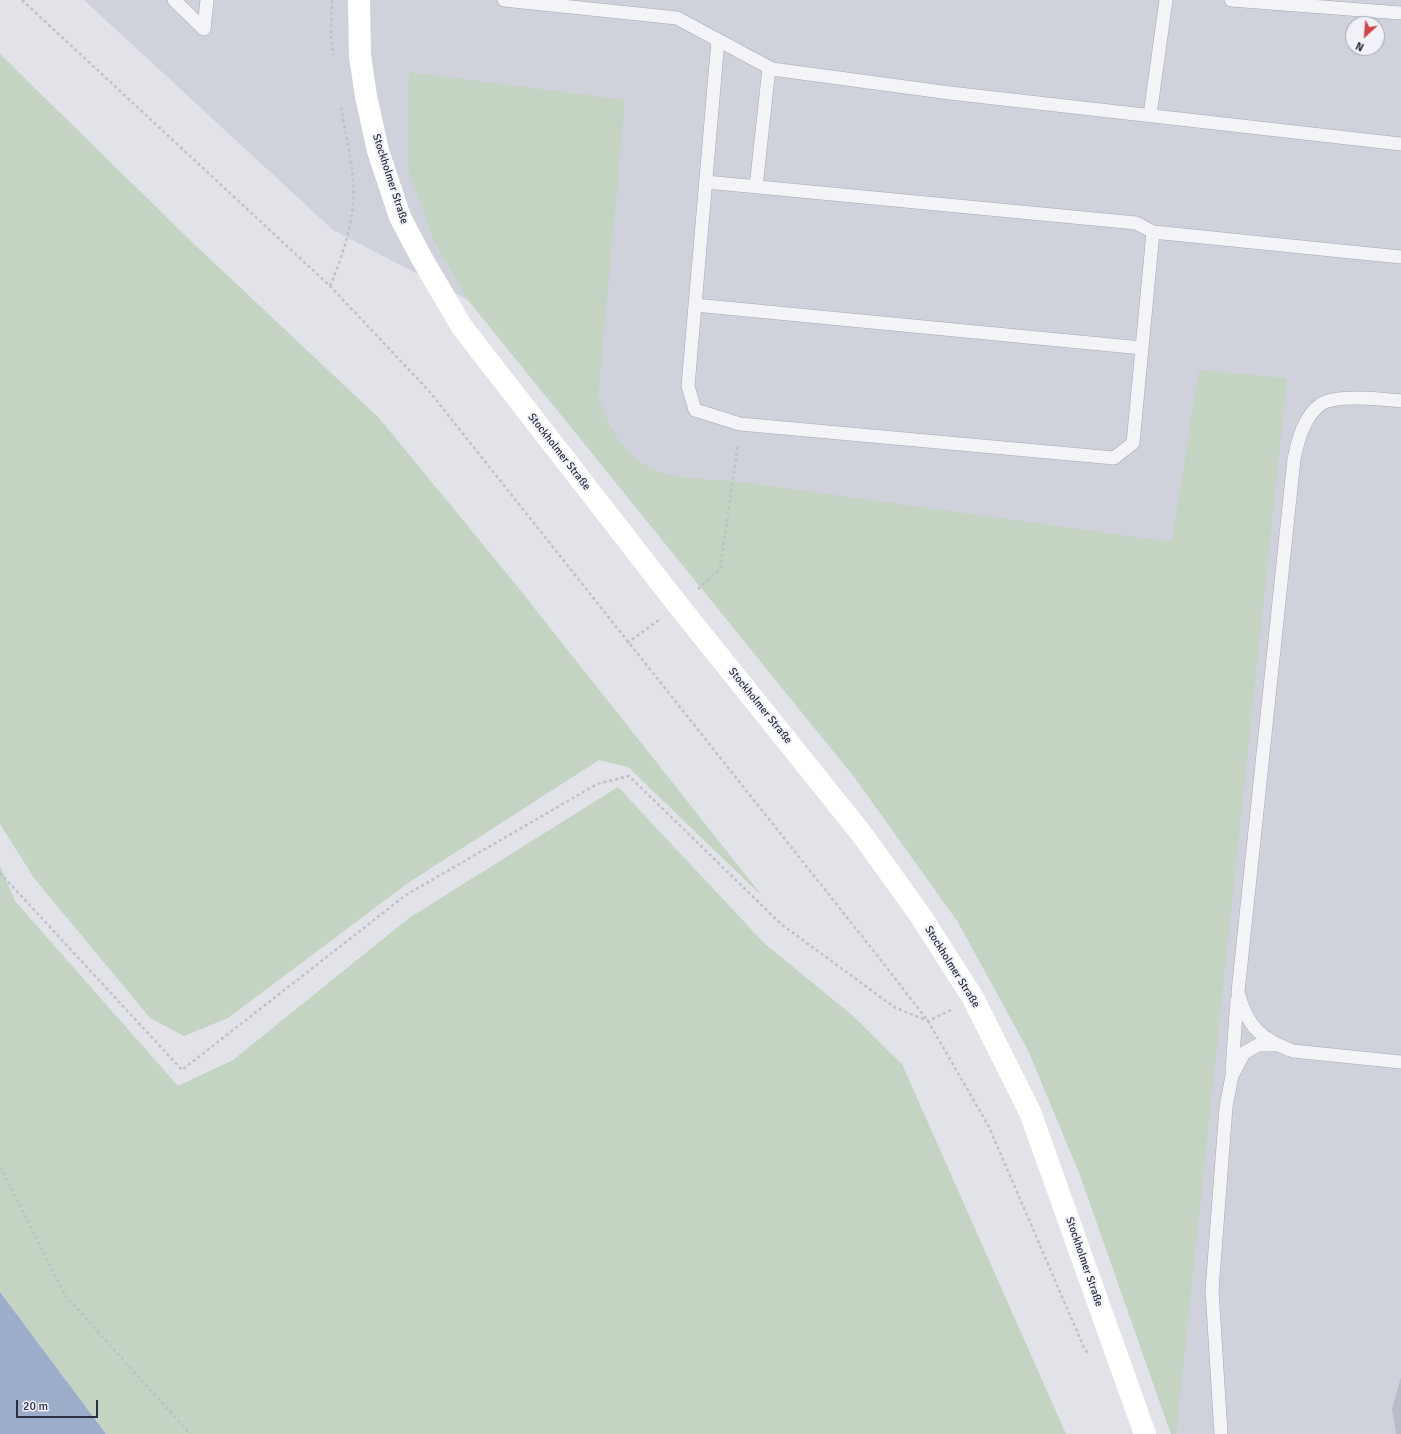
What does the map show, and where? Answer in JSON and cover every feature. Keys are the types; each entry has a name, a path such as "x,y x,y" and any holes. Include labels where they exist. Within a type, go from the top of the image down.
{"street":[{"name":"Stockholmer Straße","path":"359,0 360,56 366,96 378,151 400,218 440,291 462,327 496,372 678,605 861,833 920,915 973,998 1030,1112 1146,1434"}],"lane":[{"path":"174,0 204,28 207,0"},
{"path":"504,0 677,18 769,68 950,93 1401,144"},
{"path":"1150,116 1166,0"},
{"path":"1231,0 1401,14"},
{"path":"718,40 688,386 695,410 740,424 1114,458 1134,443 1152,232"},
{"path":"756,187 769,68"},
{"path":"706,182 1136,223 1152,232 1401,257"},
{"path":"695,305 1142,348"},
{"path":"1221,1434 1212,1290 1226,1107 1232,1076 1238,992 1293,466 1298,439 1311,414 1320,405 1328,401 1352,399 1401,401"},
{"path":"1238,992 1243,1011 1252,1026 1263,1038 1276,1045 1292,1050 1401,1062"},
{"path":"1232,1076 1244,1053 1258,1045 1276,1045"}],"path":[{"path":"22,0 330,286 429,391 627,643 928,1021 989,1127 1085,1350 1091,1355"},
{"path":"332,0 330,36 333,59"},
{"path":"330,286 340,260 353,204 353,182 340,103"},
{"path":"703,585 720,569 734,481 740,424"},
{"path":"627,643 652,625"},
{"path":"0,873 182,1070 406,894 597,784 629,776 781,924 894,1007 928,1021 973,998"},
{"path":"0,1167 65,1295 190,1434"}],"shaded area":[{"path":"84,0 1401,0 1401,1434 1171,1434 1080,1175 1028,1050 958,922 855,778 468,300 333,230"}],"green space":[{"path":"0,54 194,244 379,418 517,586 763,897 628,767 599,760 408,883 228,1018 184,1036 150,1018 34,878 0,824"},
{"path":"409,72 625,100 598,395 608,422 623,445 632,455 655,470 685,478 734,481 1172,542 1199,370 1287,378 1176,1434 1171,1434 1080,1175 1028,1050 958,922 855,778 468,300 433,239 408,169"},
{"path":"618,787 765,944 852,1015 902,1064 1066,1434 106,1434 0,1292 0,866 15,901 178,1086 233,1060 409,918"}],"water":[{"path":"0,1292 106,1434 0,1434"}],"building":[{"path":"1401,1377 1401,1434 1396,1434 1392,1409"}]}
